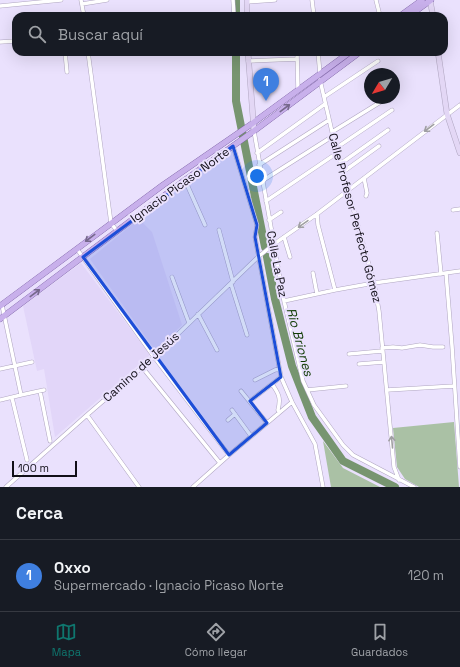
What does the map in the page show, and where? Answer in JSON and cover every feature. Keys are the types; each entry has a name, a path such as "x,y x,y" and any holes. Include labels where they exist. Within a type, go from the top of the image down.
{"main road":[{"path":"406,12 422,0"},
{"path":"414,12 430,0"},
{"name":"Ignacio Picaso Norte","path":"1,305 163,185 253,123 345,56"},
{"name":"Ignacio Picaso Norte","path":"2,318 185,180 354,56"}],"street":[{"path":"0,6 61,0"},
{"path":"83,12 82,2 107,0"},
{"path":"233,0 234,12"},
{"path":"247,12 247,1 275,0"},
{"path":"312,0 314,12"},
{"path":"376,0 379,12"},
{"path":"430,0 432,12"},
{"path":"0,42 12,41"},
{"path":"65,56 67,72"},
{"path":"89,56 111,223 117,231"},
{"name":"Calle La Paz","path":"248,56 253,123 259,165 284,301 303,381 314,405 343,445 353,455 414,487"},
{"name":"Calle Profesor Perfecto Gómez","path":"318,56 320,81 332,134 374,283 379,311 394,466 399,480"},
{"path":"439,56 447,114 460,153"},
{"path":"248,61 297,59 298,90"},
{"path":"324,97 378,60"},
{"path":"257,153 325,104"},
{"path":"262,181 378,104"},
{"name":"Camino de Jesús","path":"10,486 87,415 154,357 258,257 460,105"},
{"path":"336,148 392,110"},
{"path":"259,165 329,120"},
{"path":"340,164 388,130"},
{"path":"235,144 257,225 255,237 258,257 281,377 292,402 315,444 323,487"},
{"path":"343,172 379,146"},
{"path":"266,201 337,153"},
{"path":"364,178 367,193 366,196"},
{"path":"185,180 204,225"},
{"path":"453,210 460,209"},
{"path":"269,220 281,212"},
{"path":"317,214 318,225 335,290"},
{"path":"219,230 247,335"},
{"path":"437,233 441,274"},
{"path":"284,237 290,257"},
{"path":"77,249 154,357 229,455"},
{"path":"284,301 374,283 460,271"},
{"path":"313,273 317,294"},
{"path":"446,273 460,467"},
{"path":"172,277 189,323"},
{"path":"1,305 2,318 21,395"},
{"path":"198,314 217,350"},
{"path":"349,354 382,350 393,347 402,348 420,345 443,347"},
{"path":"0,369 32,362"},
{"path":"359,364 384,362"},
{"path":"142,367 220,463"},
{"path":"255,380 280,369"},
{"path":"250,402 281,377"},
{"path":"272,384 279,396 279,412"},
{"path":"307,390 346,386"},
{"path":"387,390 454,386"},
{"path":"0,400 44,390"},
{"path":"40,391 50,441"},
{"path":"241,391 267,423"},
{"path":"12,398 27,460"},
{"path":"193,487 292,402"},
{"path":"232,410 251,436"},
{"path":"228,420 235,414"},
{"path":"87,415 139,487"}],"highlighted area":[{"path":"233,146 257,225 255,237 281,377 250,401 267,423 229,455 83,257"}],"shaded area":[{"path":"139,219 152,232 182,325 155,350 90,259"},
{"path":"81,263 150,355 55,437 44,369 37,371 23,306"}],"green space":[{"path":"454,422 459,487 419,487 405,479 397,467 393,428"},
{"path":"323,441 343,468 380,487 331,487"}],"waterway":[{"name":"Rio Briones","path":"236,0 236,12"},
{"name":"Rio Briones","path":"236,56 236,101 265,247"},
{"name":"Rio Briones","path":"267,257 275,299 292,366 312,417 343,461 395,487"}],"place":[{"name":"Oxxo","path":"266,101"}]}
